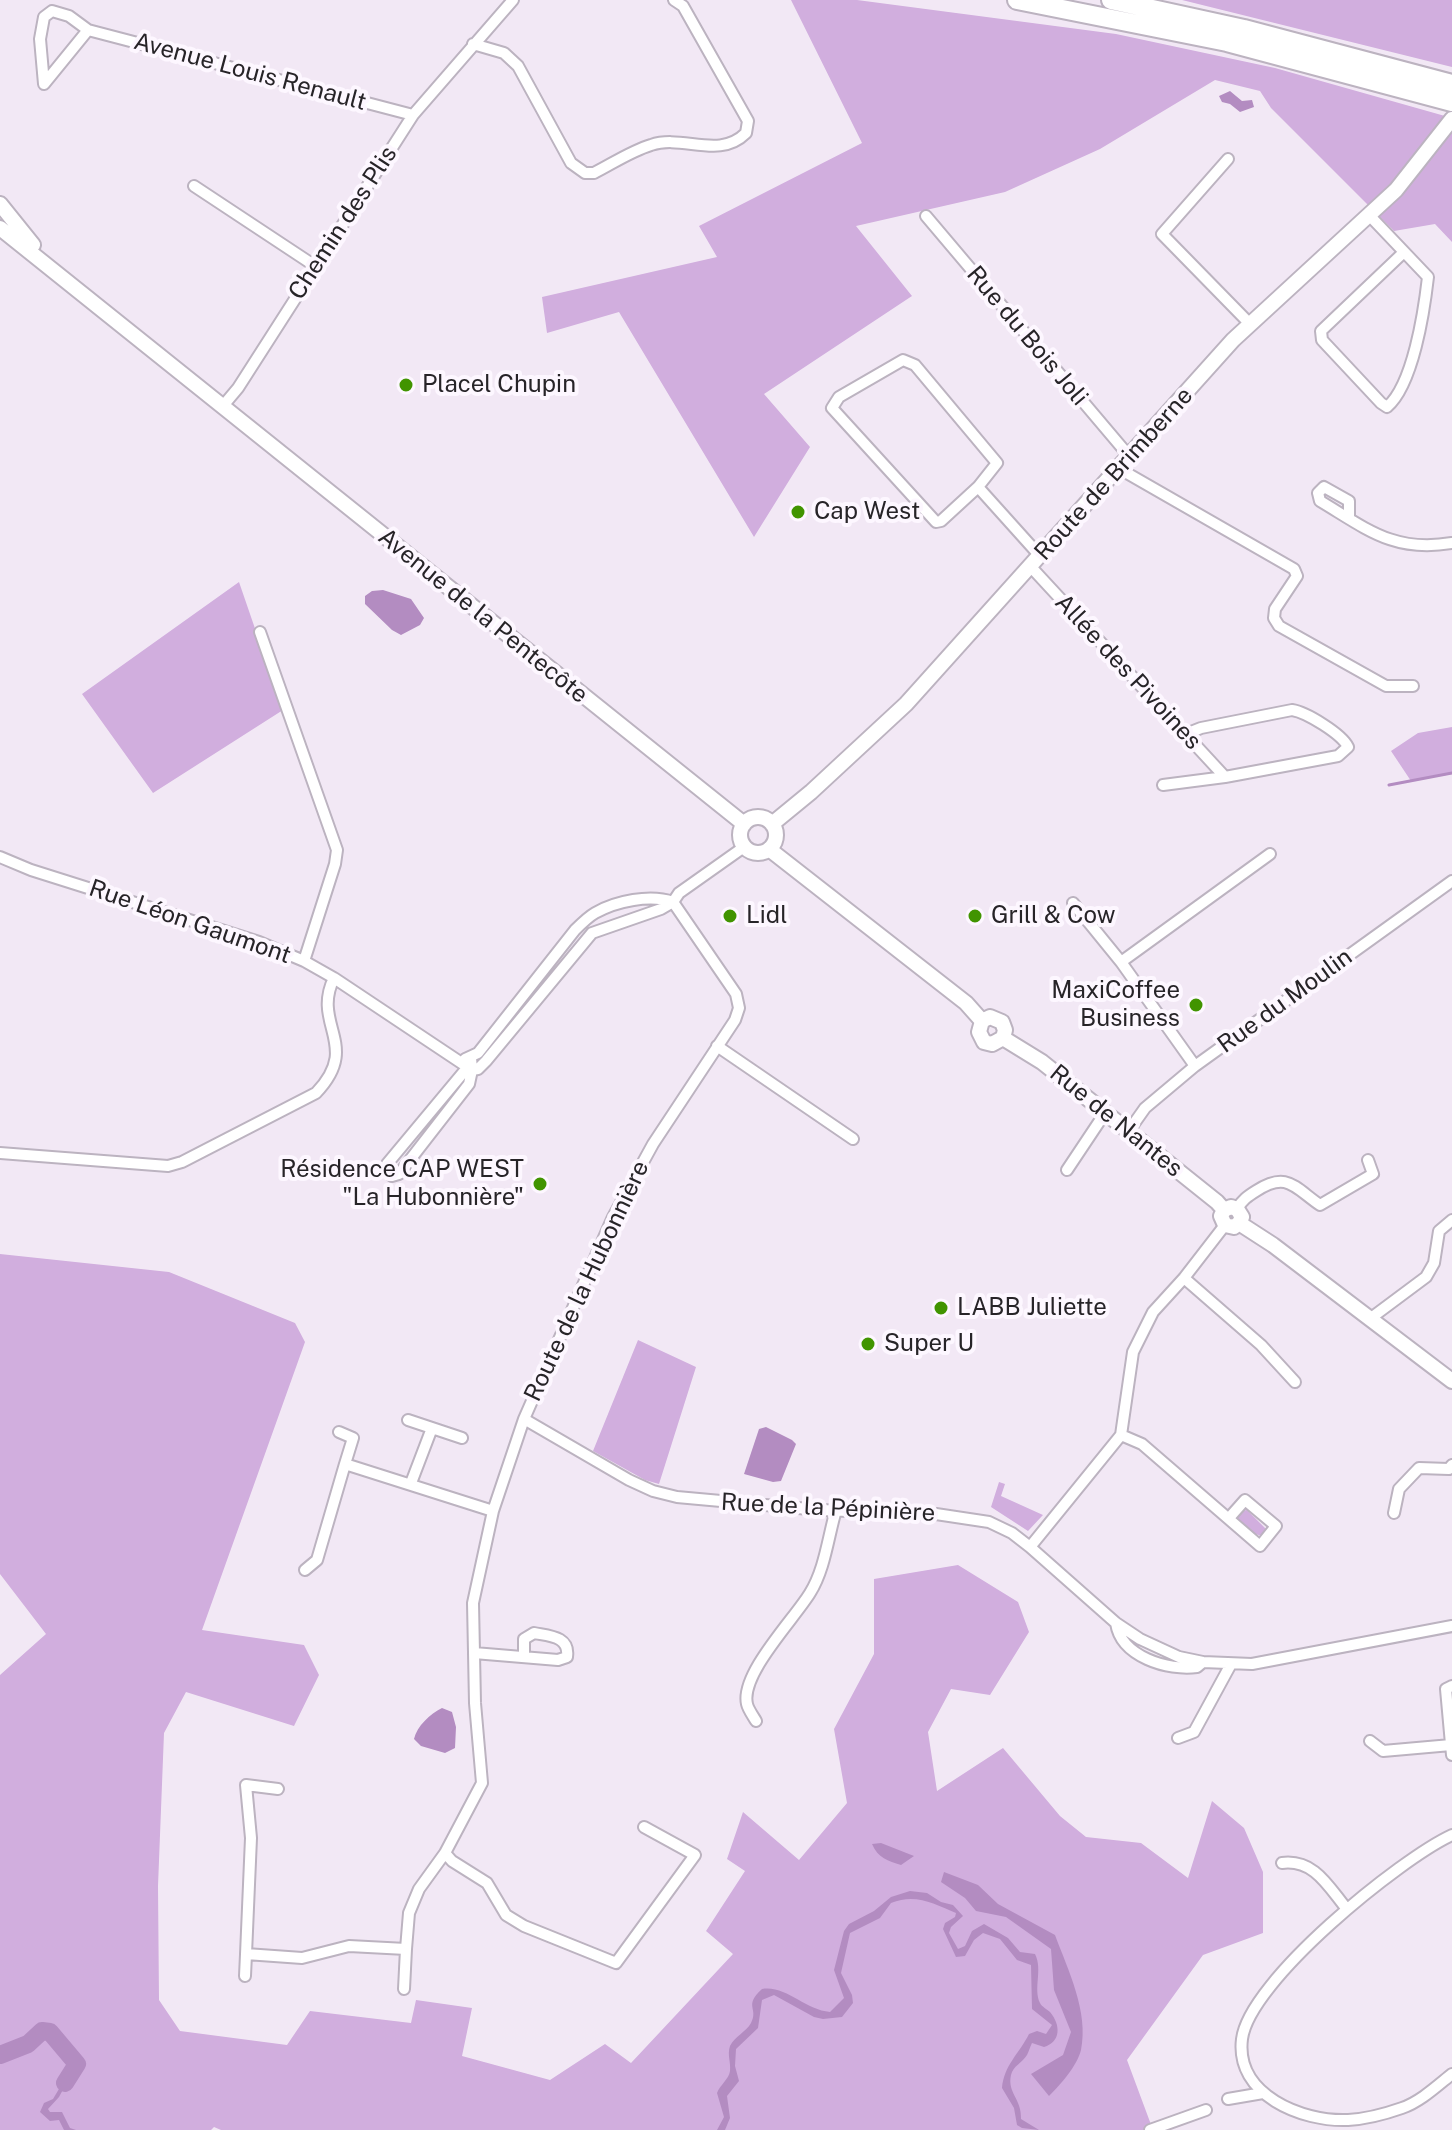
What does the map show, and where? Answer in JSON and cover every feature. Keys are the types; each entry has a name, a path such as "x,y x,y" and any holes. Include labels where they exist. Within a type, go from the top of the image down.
{"highway":[{"path":"1017,0 1242,46 1451,102"},
{"path":"1111,0 1259,32 1451,102"}],"main road":[{"name":"Route de Brimberne","path":"772,824 906,704 1233,340 1396,190 1447,137 1451,102"},
{"path":"0,204 27,239 79,291"},
{"path":"0,228 79,291"},
{"name":"Avenue de la Pentecôte","path":"79,291 744,824"},
{"path":"758,818 772,824 775,834 769,849 759,853 744,847 740,838 744,824 758,818"},
{"name":"Rue de Nantes","path":"769,849 966,1003 982,1021 979,1032 984,1042 992,1044 1003,1038 1042,1062 1217,1202 1231,1217 1452,1380"}],"street":[{"name":"Chemin des Plis","path":"222,407 238,388 413,115 513,0"},
{"path":"473,44 504,53 518,66 571,163 585,173 594,173 650,145 670,142 722,147 737,142 746,133 748,121 683,6 674,0"},
{"name":"Avenue Louis Renault","path":"88,30 44,84 40,39 44,17 48,12 59,12 88,30 413,115"},
{"path":"1228,159 1162,234 1251,325"},
{"path":"194,186 315,266"},
{"path":"1369,215 1428,277 1408,375 1397,398 1387,407 1322,340 1321,331 1403,253"},
{"name":"Rue du Bois Joli","path":"926,216 1129,456"},
{"path":"903,360 915,365 995,458 997,463 978,487 941,521 936,522 832,408 839,397 903,360"},
{"path":"1118,468 1294,569 1297,576 1275,609 1274,618 1279,626 1386,686 1413,686"},
{"name":"Allée des Pivoines","path":"978,487 1036,561 1225,777"},
{"path":"1349,518 1397,544 1434,546 1452,543"},
{"path":"260,632 337,850 304,961"},
{"path":"1163,785 1338,756 1348,747 1345,740 1299,711 1201,728 1186,734"},
{"path":"673,902 658,897 618,904 594,913 575,930 473,1064 469,1084 399,1174 392,1176 386,1172 387,1164 473,1064 592,933 661,909 673,902 679,893 744,847"},
{"path":"1121,962 1270,854"},
{"name":"Rue Léon Gaumont","path":"0,857 31,870 259,942 304,961 452,1057 473,1064"},
{"name":"Rue du Moulin","path":"1128,1132 1145,1108 1195,1066 1452,881"},
{"name":"Route de la Hubonnière","path":"404,1989 409,1913 419,1889 445,1853 482,1783 475,1703 473,1603 493,1511 524,1419 613,1217 653,1144 735,1020 739,1008 736,994 673,902"},
{"path":"1073,903 1121,962 1195,1066"},
{"path":"618,904 609,911 611,917 623,922"},
{"path":"618,904 631,912 623,922"},
{"path":"0,1153 168,1166 182,1162 305,1099 328,1080 336,1064 338,1049 327,1008 328,990 334,978"},
{"path":"717,1046 853,1139"},
{"path":"1067,1170 1105,1113"},
{"path":"1030,1547 1121,1435 1133,1352 1153,1312 1184,1278 1243,1200 1271,1181 1279,1180 1320,1205 1373,1174 1368,1160"},
{"path":"1371,1318 1426,1277 1434,1263 1439,1231 1452,1220"},
{"path":"1184,1278 1261,1345 1295,1382"},
{"name":"Rue de la Pépinière","path":"524,1419 653,1491 709,1501 962,1517 989,1522 1012,1533 1030,1547 1116,1623 1160,1649 1203,1662 1267,1662 1452,1626"},
{"path":"408,1420 462,1438"},
{"path":"411,1483 432,1428"},
{"path":"305,1570 317,1560 353,1438 339,1432"},
{"path":"1121,1435 1142,1444 1260,1546 1276,1526 1245,1500 1229,1518"},
{"path":"345,1464 493,1511"},
{"path":"1394,1513 1399,1489 1419,1468 1449,1469 1452,1465"},
{"path":"756,1721 746,1703 750,1684 773,1641 811,1592 836,1510"},
{"path":"474,1653 524,1656"},
{"path":"1178,1738 1194,1732 1231,1664"},
{"path":"1452,1686 1446,1689 1450,1704 1452,1755"},
{"path":"1370,1741 1383,1751 1451,1745"},
{"path":"245,1976 251,1838 246,1785 278,1789"},
{"path":"445,1853 452,1861 487,1883 506,1915 524,1926 616,1963 695,1855 644,1827"},
{"path":"1452,1835 1346,1908 1282,1972 1250,2014 1241,2039 1246,2071 1263,2093 1292,2110 1319,2118 1349,2120 1405,2107 1452,2074"},
{"path":"1282,1863 1297,1861 1316,1870 1346,1908"},
{"path":"246,1954 302,1958 349,1946 406,1949"},
{"path":"1228,2099 1263,2093"},
{"path":"1150,2130 1206,2110"}],"shaded area":[{"path":"791,0 857,0 1116,34 1275,68 1452,118 1452,242 1435,224 1394,231 1271,108 1260,91 1215,80 1100,149 1005,192 856,226 912,296 764,394 810,447 754,537 619,312 547,333 542,297 717,257 699,226 862,143"},
{"path":"1182,0 1452,0 1452,67"},
{"path":"1230,91 1242,101 1252,100 1254,107 1240,112 1222,102 1219,96"},
{"path":"239,582 283,710 153,793 82,694"},
{"path":"383,590 411,599 424,618 420,625 401,635 392,630 365,604 365,596 372,591"},
{"path":"1452,727 1452,774 1411,781 1391,751 1418,733"},
{"path":"0,1254 169,1272 295,1323 305,1342 202,1630 304,1645 319,1675 294,1726 186,1692 164,1733 158,1886 159,2000 180,2031 287,2045 310,2011 411,2023 416,2000 472,2008 462,2056 550,2080 605,2044 631,2063 733,1954 706,1931 745,1871 727,1859 743,1812 799,1860 847,1803 834,1729 874,1654 874,1579 958,1565 1018,1602 1029,1632 990,1695 951,1689 928,1732 937,1791 1003,1748 1060,1816 1086,1837 1141,1843 1188,1878 1212,1801 1244,1828 1263,1872 1263,1933 1203,1955 1127,2060 1153,2130 221,2130 214,2127 211,2130 0,2130 0,1675 46,1634 0,1574"},
{"path":"638,1340 696,1367 659,1484 645,1480 593,1451"},
{"path":"766,1427 796,1444 781,1481 773,1482 744,1474 759,1429"},
{"path":"999,1482 1005,1484 1001,1496 1043,1515 1028,1531 991,1507"},
{"path":"1247,1510 1268,1531 1262,1536 1252,1533 1237,1519 1240,1511"},
{"path":"442,1708 452,1712 456,1727 455,1748 445,1753 421,1746 414,1739 425,1721"},
{"path":"881,1843 914,1856 901,1865 892,1862 874,1849 872,1844"},
{"path":"944,1872 978,1885 998,1904 1055,1935 1076,1991 1083,2036 1076,2062 1049,2096 1031,2074 1063,2055 1071,2032 1054,1990 1051,1949 1006,1917 976,1911 965,1898 941,1882"},
{"path":"910,1891 927,1893 953,1905 963,1916 949,1933 958,1949 965,1946 972,1931 984,1924 1008,1938 1020,1952 1035,1954 1038,1997 1054,2017 1058,2032 1050,2045 1044,2047 1032,2043 1027,2055 1012,2072 1010,2081 1021,2119 1039,2130 1017,2125 1014,2108 1002,2088 1009,2066 1029,2034 1037,2031 1046,2034 1052,2025 1032,2009 1031,1965 1017,1960 1000,1939 983,1933 974,1940 965,1956 956,1957 943,1929 956,1913 925,1901 909,1899 891,1903 880,1918 850,1933 841,1973 853,2003 842,2017 814,2017 774,1995 762,2000 758,2028 736,2049 735,2066 739,2081 727,2096 730,2118 725,2130 717,2130 724,2117 717,2093 729,2074 730,2046 751,2023 752,2003 756,1995 762,1989 771,1989 830,2012 844,1998 834,1970 844,1931 849,1924 874,1911 891,1897"},
{"path":"75,2062 78,2062 59,2097 48,2109 50,2112 62,2112 70,2128 76,2130 64,2130 59,2120 50,2121 40,2112 44,2103 53,2099"}],"waterway":[{"path":"1389,785 1452,773"},
{"path":"0,2055 28,2044 42,2031 50,2032 77,2064 65,2083"}],"place":[{"name":"Placel Chupin","path":"406,385"},
{"name":"Cap West","path":"798,512"},
{"name":"Lidl","path":"730,916"},
{"name":"Grill & Cow","path":"975,916"},
{"name":"MaxiCoffee Business","path":"1196,1005"},
{"name":"Résidence CAP WEST \"La Hubonnière\"","path":"540,1184"},
{"name":"LABB Juliette","path":"941,1308"},
{"name":"Super U","path":"868,1344"}]}
